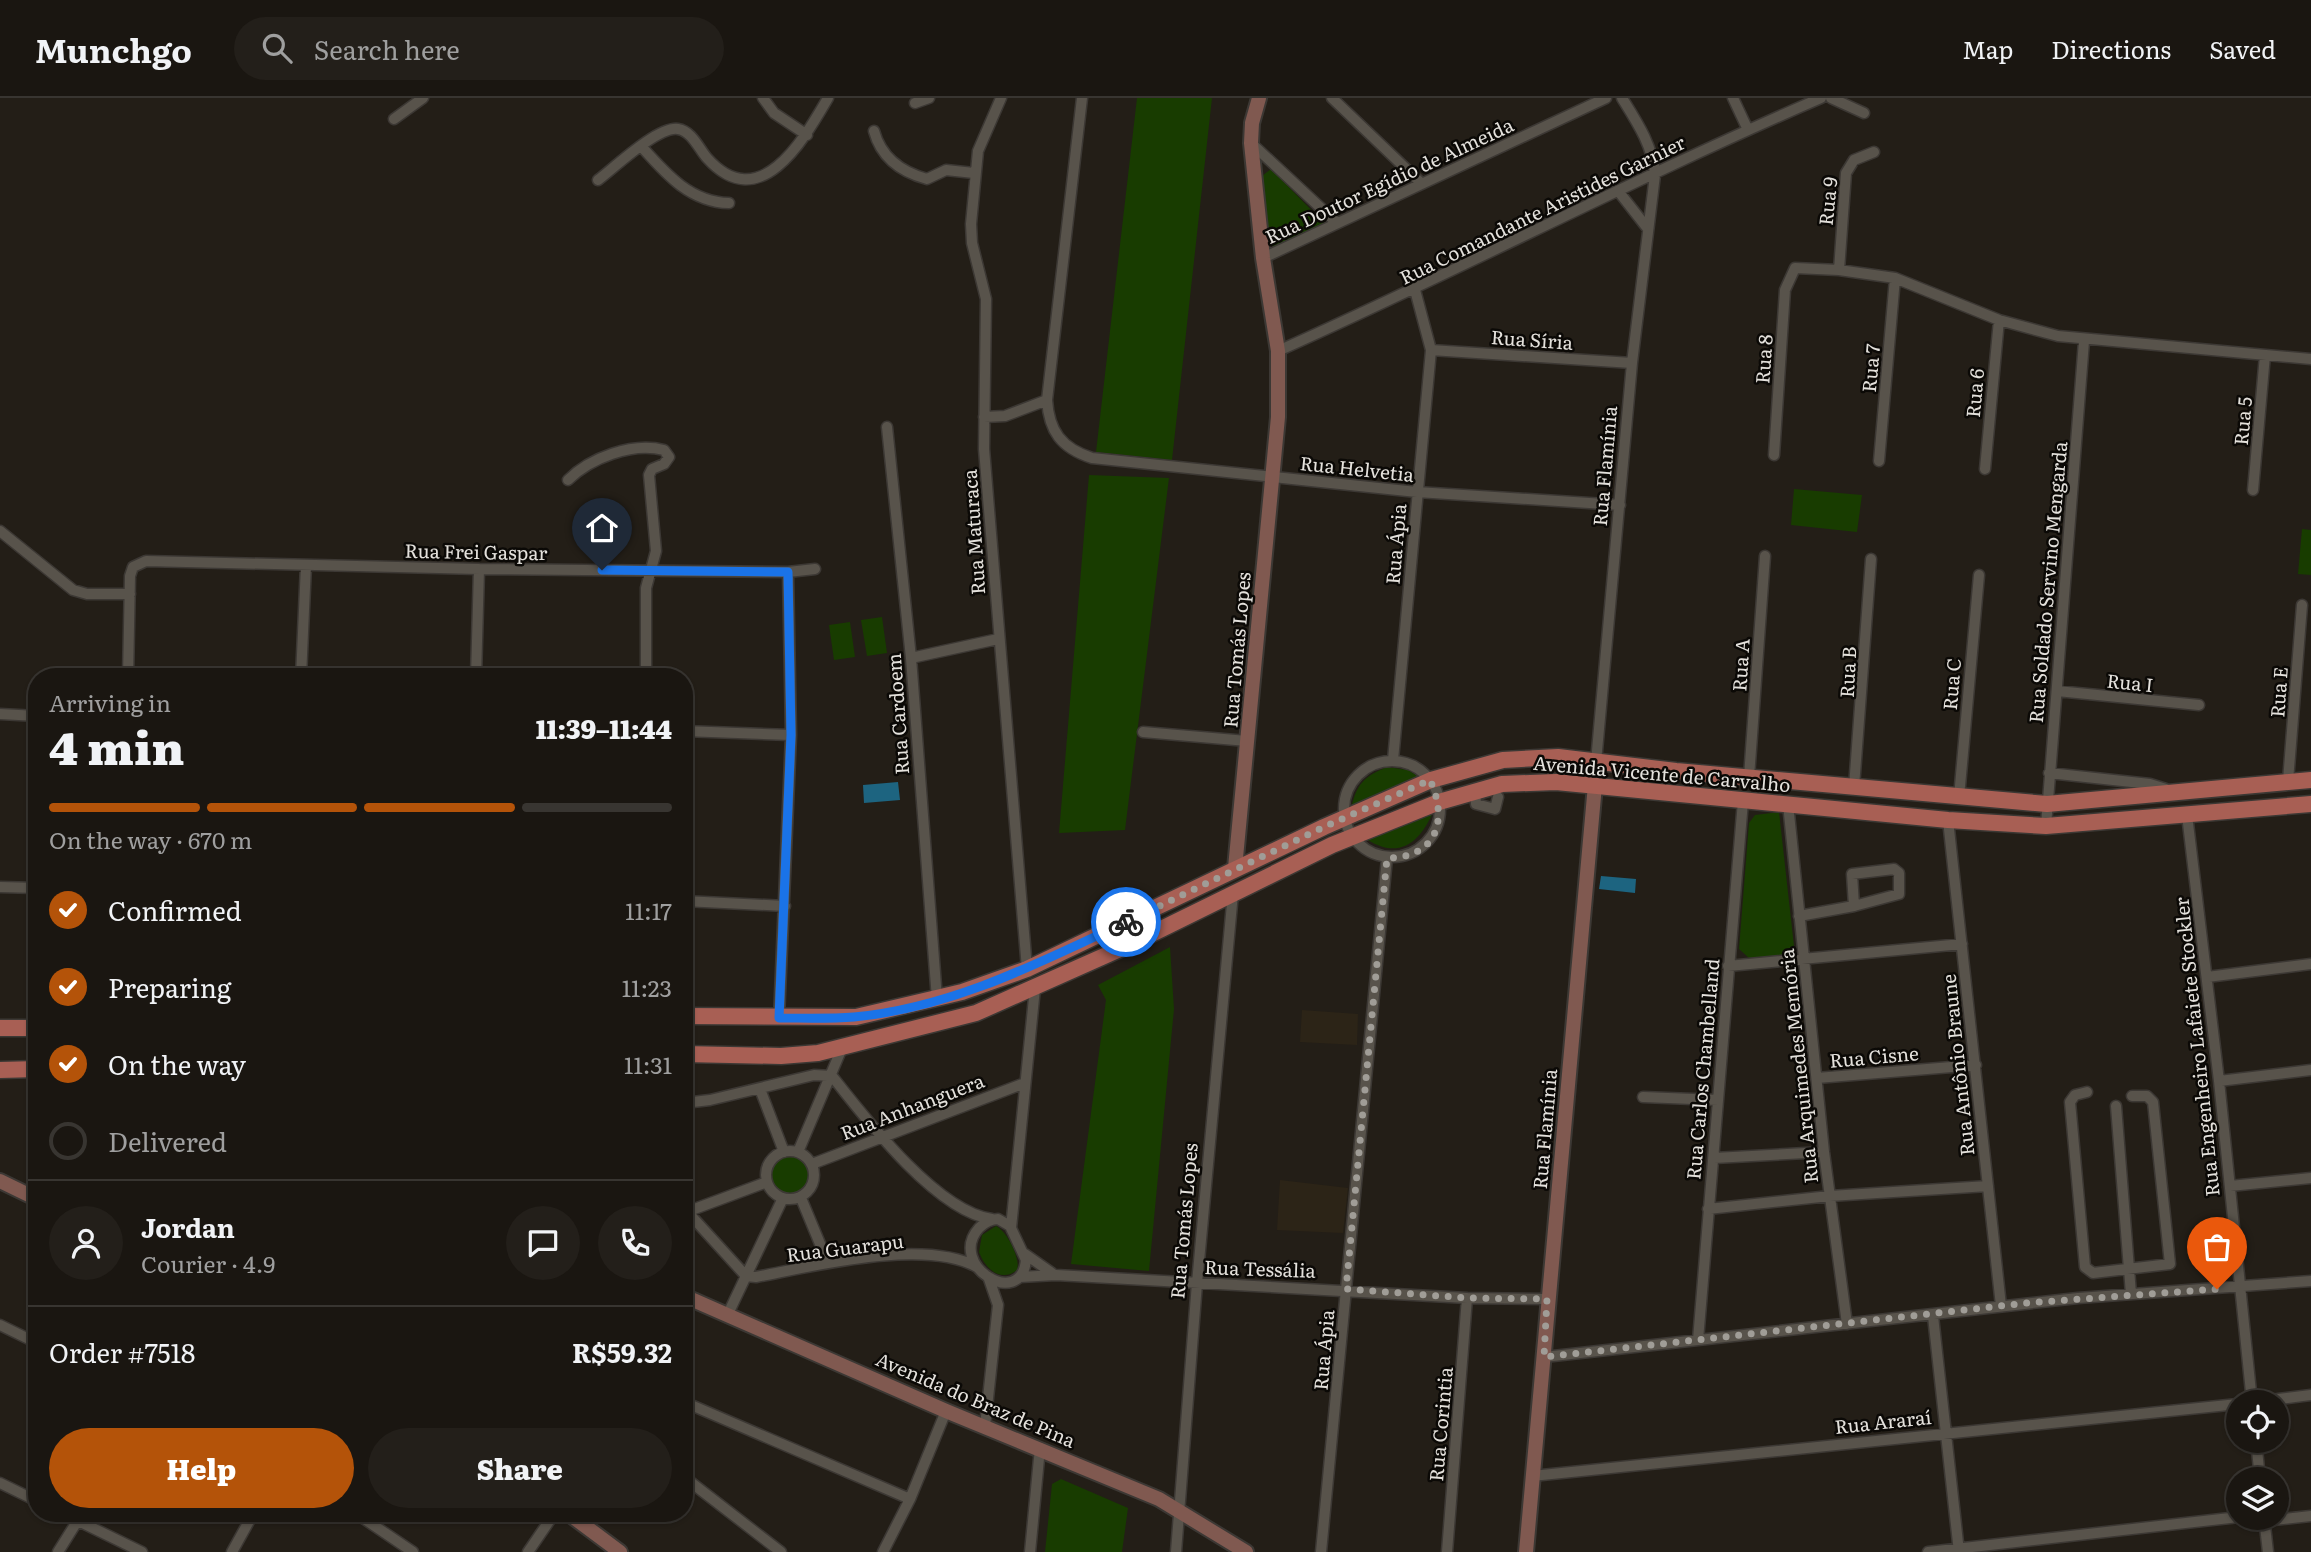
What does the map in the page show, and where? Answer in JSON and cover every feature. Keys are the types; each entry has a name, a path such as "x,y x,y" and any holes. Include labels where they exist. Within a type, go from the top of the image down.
{"main road":[{"name":"Avenida Vicente de Carvalho","path":"693,1016 856,1017 983,987 1027,969 1235,868 1430,780 1491,762 1522,757 1558,757 1749,777 1782,773 1854,787 2047,804 2311,780"},
{"name":"Avenida Vicente de Carvalho","path":"693,1054 790,1056 842,1048 976,1013 1035,988 1353,837 1475,790 1535,781 1948,820 2046,826 2311,804"},
{"path":"0,1028 28,1028"},
{"path":"0,1070 28,1069"}],"street":[{"path":"394,119 423,98"},
{"path":"763,98 774,113 807,135"},
{"path":"598,180 641,146 665,131 676,129 695,141 716,167 729,175 744,179 758,177 777,167 794,153 827,98"},
{"path":"915,103 929,98"},
{"name":"Rua Maturaca","path":"1001,98 985,130 974,173 972,243 986,299 984,417 999,639 1027,969"},
{"path":"984,417 1005,416 1047,400 1082,98"},
{"name":"Rua Tomás Lopes","path":"1235,868 1278,417 1278,351 1263,258 1251,143 1252,122 1259,98"},
{"path":"1332,98 1421,183"},
{"name":"Rua Doutor Egídio de Almeida","path":"1263,258 1606,98"},
{"path":"1622,98 1654,157 1655,174"},
{"path":"1733,98 1748,130"},
{"name":"Rua Comandante Aristides Garnier","path":"1278,351 1415,290 1748,130 1821,98"},
{"path":"1831,98 1864,113"},
{"path":"874,131 884,153 904,170 927,179 946,170 974,173"},
{"path":"1251,143 1337,223"},
{"path":"641,146 661,169 695,196 715,203 730,203"},
{"name":"Rua 9","path":"1839,270 1846,173 1854,160 1874,152"},
{"name":"Rua Flamínia","path":"1596,762 1632,363 1655,174"},
{"path":"1619,192 1648,229"},
{"name":"Rua 8","path":"1774,455 1785,290 1794,268 1839,270"},
{"path":"1839,270 1895,278 1999,320 2084,341 2311,359"},
{"name":"Rua 7","path":"1879,461 1895,278"},
{"name":"Rua Ápia","path":"1393,760 1431,350 1415,290"},
{"name":"Rua 6","path":"1985,469 1999,320"},
{"name":"Rua Soldado Servino Mengarda","path":"2046,826 2084,341"},
{"name":"Rua Síria","path":"1431,350 1632,363"},
{"name":"Rua 5","path":"2253,490 2265,355"},
{"name":"Rua Helvetia","path":"1047,400 1049,422 1055,433 1065,444 1092,458 1417,492 1620,505"},
{"name":"Rua Cardoem","path":"887,427 911,658 937,999"},
{"path":"568,480 589,463 608,455 653,448 667,452 667,463 652,468 649,475 656,551 645,598 646,668"},
{"path":"0,531 73,590 87,594 130,594 128,668"},
{"name":"Rua A","path":"1749,777 1765,556"},
{"name":"Rua B","path":"1854,787 1871,559"},
{"name":"Rua Frei Gaspar","path":"130,594 131,571 137,564 146,561 480,569 788,572 815,569"},
{"path":"301,668 306,565"},
{"path":"476,668 480,569"},
{"path":"779,1018 791,735 788,572"},
{"name":"Rua C","path":"1959,797 1979,575"},
{"name":"Rua E","path":"2288,781 2302,605"},
{"path":"911,658 999,639"},
{"name":"Rua I","path":"2057,691 2137,702 2199,705"},
{"path":"0,714 28,716"},
{"path":"693,731 791,735"},
{"path":"1143,732 1247,741"},
{"path":"1393,760 1420,770 1430,780 1439,802 1440,815 1432,839 1412,855 1387,858 1362,847 1353,837 1345,818 1344,806 1351,782 1369,766 1393,760"},
{"name":"Avenida Vicente de Carvalho","path":"2049,773 2150,784 2176,792"},
{"name":"Rua Flamínia","path":"1526,1552 1595,785"},
{"path":"1475,790 1476,804 1495,809 1498,797"},
{"name":"Rua Carlos Chambelland","path":"1698,1340 1743,801"},
{"name":"Rua Arquimedes Memória","path":"1788,804 1824,1153 1847,1324"},
{"name":"Rua Engenheiro Lafaiete Stockler","path":"2187,815 2253,1390"},
{"name":"Rua Antônio Braune","path":"1948,820 2001,1306"},
{"name":"Rua Ápia","path":"1321,1552 1387,858"},
{"path":"1799,916 1854,906 1899,894 1899,873 1894,869 1852,874 1854,906"},
{"path":"0,887 28,888"},
{"name":"Rua Tomás Lopes","path":"1176,1552 1197,1283 1233,893"},
{"path":"693,901 785,906"},
{"path":"1728,965 1962,944"},
{"path":"2207,976 2311,964"},
{"path":"998,1306 1026,1265 1024,1253 1011,1228 1035,988"},
{"path":"798,1152 842,1048"},
{"name":"Rua Cisne","path":"1817,1078 1976,1065"},
{"path":"2219,1082 2311,1070"},
{"path":"693,1101 760,1089 814,1075 832,1076 880,1137 916,1173 975,1215 994,1219 1011,1228"},
{"name":"Rua Anhanguera","path":"812,1164 1025,1083"},
{"path":"760,1089 784,1152"},
{"path":"2087,1092 2075,1095 2070,1102 2085,1268 2092,1273 2170,1264 2153,1102 2147,1096 2132,1096"},
{"path":"1643,1097 1718,1100"},
{"path":"2116,1106 2131,1294"},
{"path":"784,1152 798,1152 812,1164 814,1183 801,1198 783,1198 771,1190 767,1182 769,1163 784,1152"},
{"path":"1714,1158 1824,1153"},
{"path":"2230,1186 2311,1178"},
{"path":"0,1181 28,1195"},
{"path":"693,1208 767,1182"},
{"path":"1708,1209 1830,1196 1988,1186"},
{"path":"727,1316 783,1198"},
{"path":"801,1198 828,1263"},
{"path":"948,1256 962,1252 994,1219 1005,1214 1012,1203"},
{"path":"961,1206 972,1219 971,1258 977,1267 998,1284 1016,1280"},
{"path":"693,1217 746,1276"},
{"path":"1024,1253 1056,1275"},
{"name":"Rua Guarapu","path":"746,1276 756,1278 828,1263 897,1256 948,1256 977,1267"},
{"name":"Rua Tessália","path":"1016,1280 1056,1275 1346,1289 1467,1298 1547,1299"},
{"path":"985,1426 998,1306 989,1278"},
{"path":"1544,1357 2001,1306 2311,1281"},
{"name":"Rua Corintia","path":"1447,1552 1467,1298"},
{"name":"Avenida do Braz de Pina","path":"693,1300 1180,1510 1246,1552"},
{"path":"1933,1315 1959,1550"},
{"path":"0,1325 28,1339"},
{"path":"2289,1398 2311,1395"},
{"name":"Rua Araraí","path":"1532,1476 2226,1405"},
{"path":"693,1406 910,1499"},
{"path":"883,1552 910,1499 946,1411"},
{"path":"1030,1552 1040,1448"},
{"path":"0,1483 28,1496"},
{"path":"693,1485 781,1552"},
{"path":"2289,1517 2311,1516"},
{"path":"1928,1552 2226,1519"},
{"path":"58,1552 77,1522"},
{"path":"80,1522 142,1552"},
{"path":"232,1552 249,1522"},
{"path":"370,1522 413,1552"},
{"path":"528,1552 549,1522"},
{"path":"580,1522 620,1552"},
{"path":"2265,1530 2268,1552"}],"shaded area":[{"path":"1302,1010 1358,1014 1357,1045 1300,1042"},
{"path":"1280,1180 1348,1188 1343,1233 1277,1230"}],"green space":[{"path":"1137,98 1212,98 1172,460 1096,452"},
{"path":"1271,169 1326,225 1278,249 1268,243 1262,176"},
{"path":"1089,475 1169,478 1125,830 1059,833"},
{"path":"1794,489 1862,495 1857,532 1791,525"},
{"path":"2302,529 2311,530 2311,575 2298,574"},
{"path":"882,617 887,653 867,656 861,620"},
{"path":"850,622 855,657 834,660 829,625"},
{"path":"1387,767 1408,770 1424,780 1351,809 1362,782"},
{"path":"1434,810 1421,833 1405,846 1385,848 1362,836"},
{"path":"1779,812 1795,955 1749,958 1739,949 1749,823 1755,815"},
{"path":"1170,947 1174,1009 1149,1271 1071,1264 1106,1000 1098,985"},
{"path":"790,1156 803,1162 809,1175 803,1188 790,1194 777,1188 771,1175 777,1162"},
{"path":"996,1226 1009,1239 1015,1253 1018,1265 1017,1270 1011,1274 1000,1274 989,1269 979,1252 982,1235"},
{"path":"1061,1479 1128,1508 1122,1552 1045,1552 1052,1484"}],"water":[{"path":"898,782 900,800 864,803 863,785"},
{"path":"1601,876 1636,879 1635,893 1599,889"}],"way so far":[{"path":"1126,922 1235,868 1430,780 1439,802 1440,815 1432,839 1412,855 1387,858 1346,1289 1467,1298 1547,1299 1544,1357 1914,1318 2027,1303 2217,1289"}],"route":[{"path":"602,570 788,572 791,735 779,1018 856,1017 983,987 1126,922"}]}
